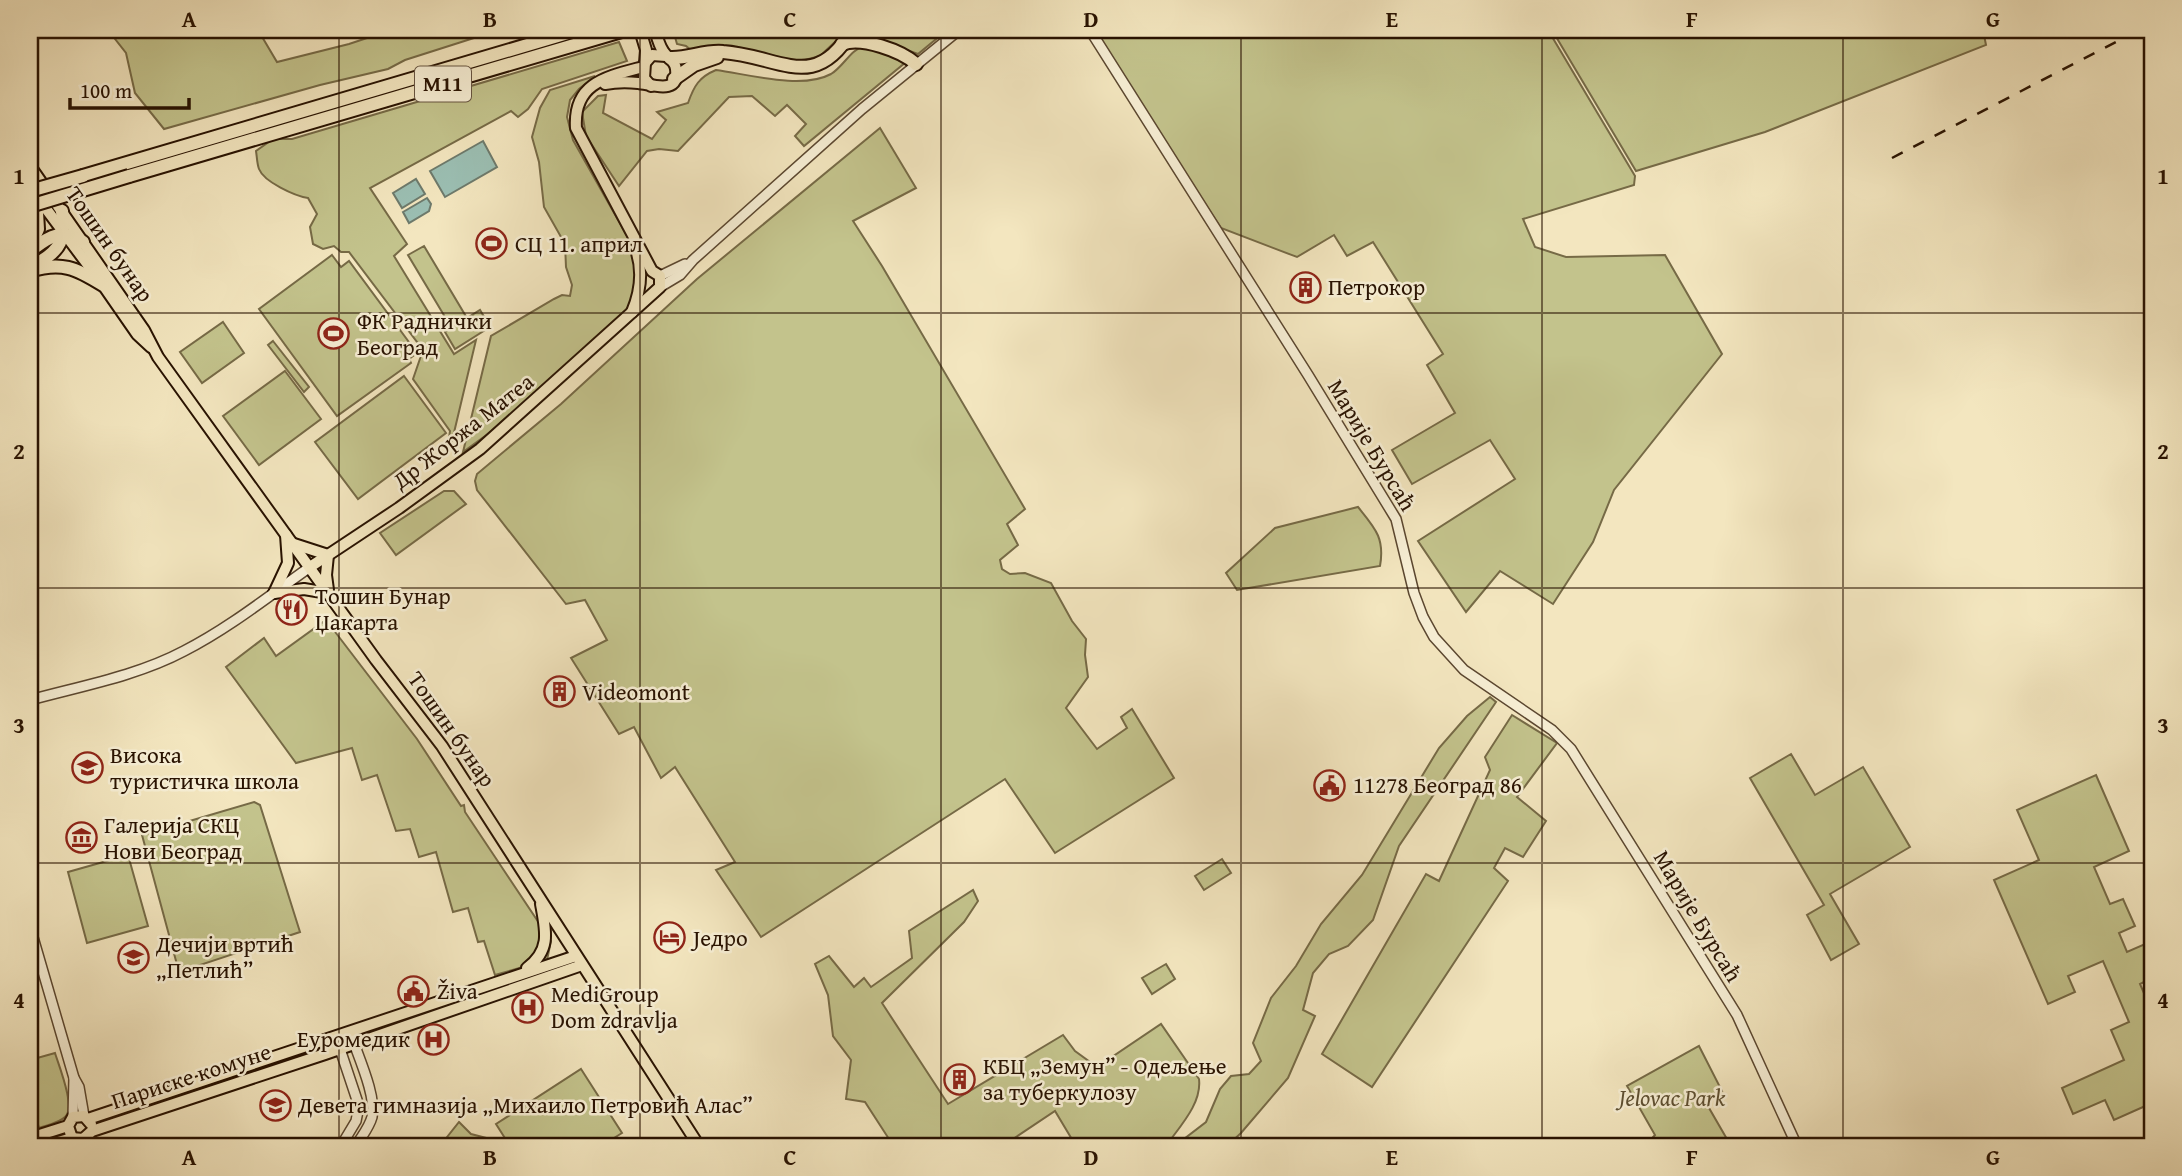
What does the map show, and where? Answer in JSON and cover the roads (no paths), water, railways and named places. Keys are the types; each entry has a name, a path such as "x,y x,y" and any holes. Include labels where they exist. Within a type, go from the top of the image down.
{"highway":[{"name":"M11","path":"31,195 287,115 578,30"},
{"name":"M11","path":"31,195 286,131 625,30"},
{"path":"842,30 842,44"},
{"path":"668,57 709,51 795,66 810,66 826,62 852,30"},
{"path":"842,44 858,41 871,44 904,54 916,64"},
{"path":"674,79 703,61 731,53"},
{"path":"30,249 38,229 31,195"},
{"path":"30,269 53,253 65,233 62,211"},
{"path":"30,249 49,238 65,233 83,242"},
{"path":"30,269 62,266 78,271 103,285"}],"main road":[{"path":"640,30 646,50 644,78 651,86"},
{"path":"589,88 618,82 666,87 674,79 676,69 660,45 655,30"},
{"path":"651,281 637,243 576,128 576,109 582,96 601,80 644,65 652,55 668,57"},
{"name":"Тошин бунар","path":"30,166 144,330 153,349 328,593 442,746 699,1146"},
{"name":"Тошин бунар","path":"31,195 65,233 137,334 153,349"},
{"name":"Др Жоржа Матеа","path":"310,567 399,508 480,449 631,315 651,281"},
{"path":"274,593 288,563 286,535"},
{"path":"274,593 304,589 328,593 328,555 294,544"},
{"path":"516,976 537,961 544,945 541,899"},
{"name":"Париске комуне","path":"30,1138 78,1119 336,1037 516,976 579,960"},
{"name":"Париске комуне","path":"72,1138 83,1139 92,1131 340,1049 579,960"},
{"path":"44,1146 72,1138 78,1119 92,1131"}],"street":[{"path":"651,281 693,260 836,132 959,30"},
{"name":"Марије Бурсаћ","path":"1090,30 1396,519 1414,593 1428,626 1461,668 1538,719 1560,736 1578,758 1737,1015 1797,1146"},
{"path":"30,700 131,672 173,656 222,629 310,567"},
{"path":"30,927 74,1078 79,1087 78,1119"},
{"path":"350,1032 370,1091 373,1109 369,1124 356,1146"},
{"path":"336,1037 359,1106 356,1121 341,1146"}],"water":[{"path":"483,141 497,167 445,197 430,171"},
{"path":"416,179 425,194 402,208 393,193"},
{"path":"427,198 431,204 429,211 409,223 403,212"}],"railway":[{"path":"1892,158 2139,30"}],"place":[{"name":"СЦ 11. април","path":"492,244"},
{"name":"Петрокор","path":"1305,287"},
{"name":"ФК Раднички Београд","path":"334,334"},
{"name":"Тошин Бунар Џакарта","path":"292,609"},
{"name":"Videomont","path":"559,692"},
{"name":"Висока туристичка школа","path":"87,768"},
{"name":"11278 Београд 86","path":"1330,785"},
{"name":"Галерија СКЦ Нови Београд","path":"81,838"},
{"name":"Једро","path":"670,938"},
{"name":"Дечији вртић „Петлић”","path":"133,957"},
{"name":"Živa","path":"414,991"},
{"name":"MediGroup Dom zdravlja","path":"528,1007"},
{"name":"Еуромедик","path":"433,1039"},
{"name":"КБЦ „Земун” - Одељење за туберкулозу","path":"960,1079"},
{"name":"Девета гимназија „Михаило Петровић Алас”","path":"275,1105"}],"park label":[{"name":"Jelovac Park","path":"1672,1098"}]}
